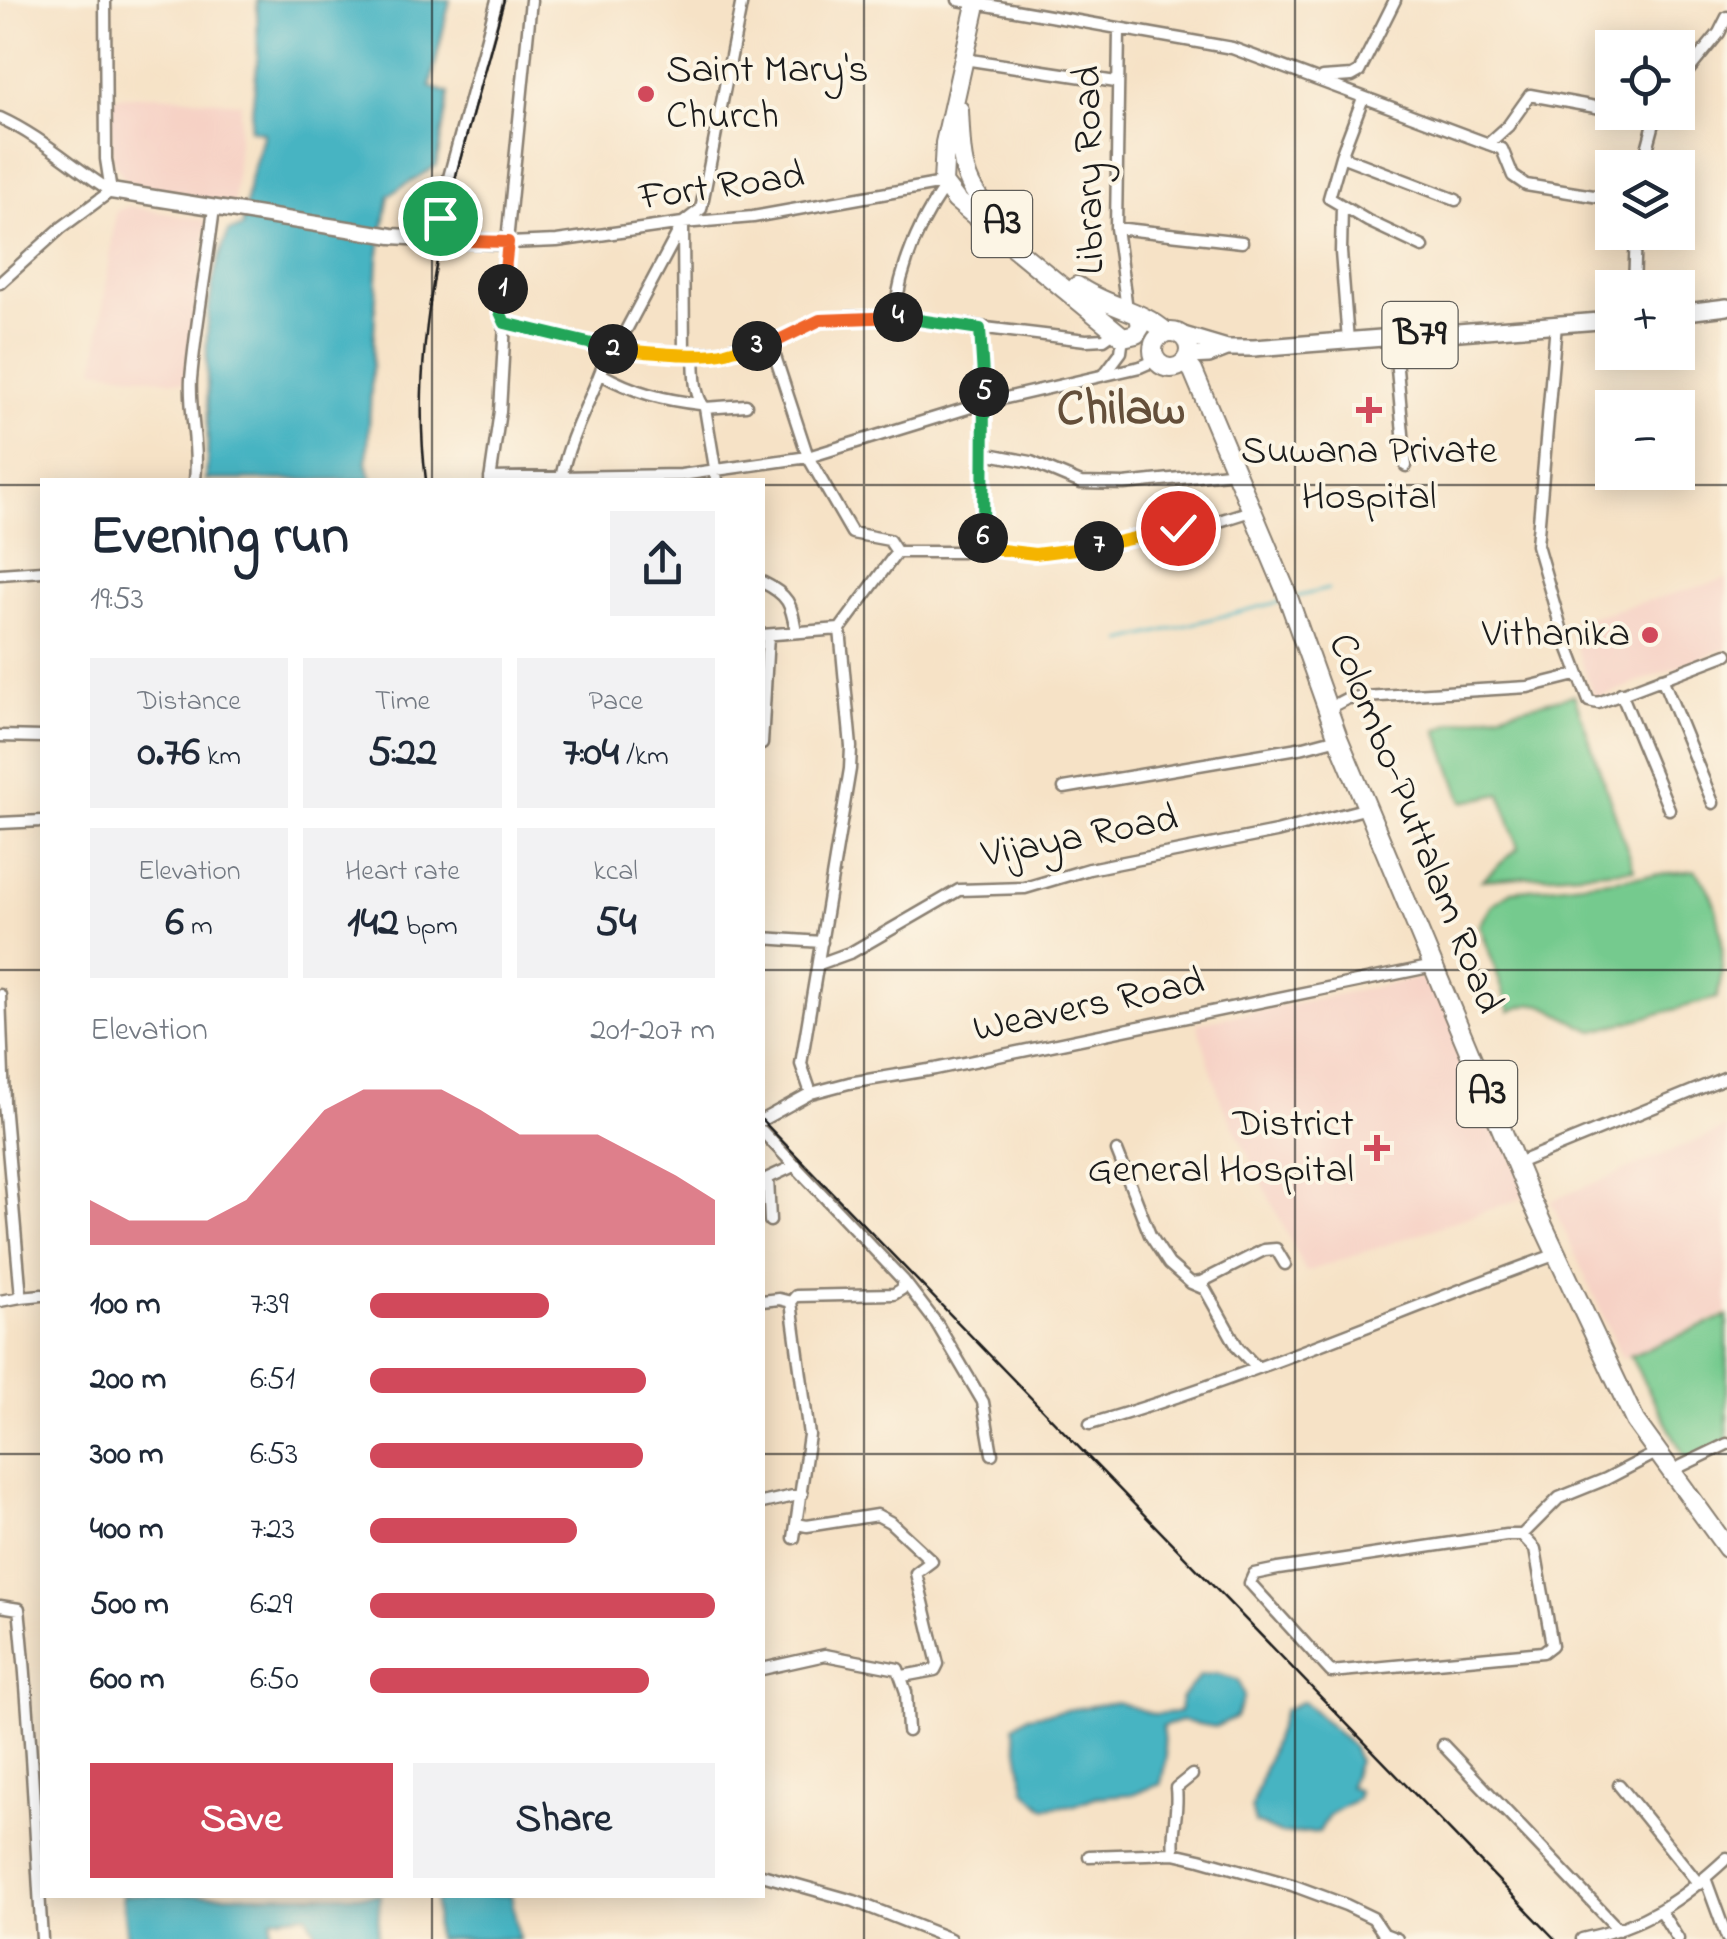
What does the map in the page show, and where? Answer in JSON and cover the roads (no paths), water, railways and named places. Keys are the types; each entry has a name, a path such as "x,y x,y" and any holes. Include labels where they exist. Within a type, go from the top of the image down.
{"highway":[{"name":"A3","path":"970,1 964,60 945,142 944,182 956,200 1119,334"},
{"name":"A3","path":"944,182 951,191 965,184 958,90"},
{"name":"A3","path":"964,176 986,209 1085,292 1174,333"},
{"path":"1119,334 1114,318 1129,312"},
{"path":"1174,333 1154,343 1175,361"},
{"name":"Colombo-Puttalam Road","path":"1174,333 1189,346 1175,361 1193,371 1238,472 1338,738 1516,1164 1618,1389 1656,1453 1727,1548"}],"main road":[{"path":"1695,311 1727,307"},
{"name":"B79","path":"1175,361 1228,348 1595,321"},
{"name":"B79","path":"1174,333 1228,348"}],"street":[{"path":"105,0 106,159 111,191"},
{"path":"432,240 496,0"},
{"path":"490,478 500,411 505,323 500,312 531,0"},
{"path":"742,0 701,209 683,223 612,349 568,442 562,478 716,476 740,465 808,457 1106,372 1175,361"},
{"path":"1313,79 1359,72 1395,0"},
{"path":"970,1 1232,48 1502,149 1513,176 1526,186 1595,196"},
{"path":"1695,62 1727,18"},
{"name":"Library Road","path":"1120,30 1116,228 1129,312"},
{"path":"964,60 1116,82"},
{"path":"1488,144 1508,126 1530,94 1595,107"},
{"path":"1363,98 1340,156 1329,198 1423,246"},
{"path":"0,118 31,132 52,152 111,191 392,236 508,242"},
{"path":"1340,156 1456,200"},
{"path":"894,317 915,234 944,182"},
{"name":"Fort Road","path":"508,242 557,241 753,217 944,182"},
{"path":"0,283 61,228 111,191"},
{"path":"1342,206 1340,252 1348,341"},
{"path":"195,478 198,460 191,418 191,380 214,208"},
{"path":"683,223 689,353 716,476"},
{"path":"1116,228 1242,242"},
{"path":"505,323 612,349 689,353 771,344 820,320 894,317 1095,340 1119,334 1120,352 1106,372"},
{"path":"1556,324 1537,545 1576,675 1588,702 1598,703 1727,654"},
{"path":"971,550 983,538 984,530 980,329"},
{"path":"1394,337 1406,466"},
{"path":"771,344 808,457 852,533 889,540 897,552"},
{"path":"601,374 646,395 703,406 746,405"},
{"path":"984,453 1031,462 1081,483 1124,484 1238,472"},
{"path":"897,552 994,549 1035,554 1090,548 1216,522 1254,510"},
{"path":"811,1093 801,1064 848,790 852,746 840,629 897,552"},
{"path":"0,574 40,571"},
{"path":"765,584 791,604 796,631"},
{"path":"765,635 840,629"},
{"path":"1327,709 1348,698 1528,687 1576,675"},
{"path":"1662,678 1713,803"},
{"path":"1621,693 1670,808"},
{"path":"0,736 40,737"},
{"path":"1064,788 1338,738"},
{"name":"Vijaya Road","path":"819,964 852,952 959,890 1025,888 1090,868 1276,832 1368,808"},
{"path":"0,823 40,821"},
{"path":"765,938 822,942"},
{"name":"Weavers Road","path":"765,1118 811,1093 1434,966"},
{"path":"0,995 4,1103 22,1297"},
{"path":"1516,1164 1727,1077"},
{"path":"765,1135 904,1281 938,1324 983,1402 992,1454"},
{"path":"1117,1151 1150,1235 1169,1264 1204,1289 1238,1348 1256,1368"},
{"path":"770,1221 768,1178 796,1166"},
{"path":"1191,1283 1201,1282 1264,1250 1276,1248 1284,1264"},
{"path":"1090,1424 1188,1396 1557,1254"},
{"path":"794,1538 809,1434 791,1302 796,1296 894,1294 902,1289 904,1281"},
{"path":"0,1302 40,1295"},
{"path":"765,1302 791,1302"},
{"path":"1670,1472 1727,1444"},
{"path":"1522,1536 1535,1549 1552,1645 1544,1652 1331,1672 1250,1583 1254,1574 1278,1569 1522,1536 1559,1498 1606,1480 1656,1453"},
{"path":"765,1502 802,1494"},
{"path":"797,1524 807,1526 877,1515 932,1561 916,1573 938,1664 935,1670 903,1676"},
{"path":"0,1606 19,1609 40,1892"},
{"path":"765,1668 824,1655 898,1669 903,1676 908,1731"},
{"path":"1443,1746 1619,1930"},
{"path":"1174,1853 1172,1838 1179,1808 1176,1788 1192,1775"},
{"path":"1619,1785 1702,1881 1727,1938"},
{"path":"1089,1856 1174,1853 1346,1904 1373,1918 1384,1934 1397,1939"},
{"path":"1582,1939 1619,1930 1661,1912 1727,1858"},
{"path":"765,1876 854,1902 950,1939"},
{"path":"40,1898 42,1939"},
{"path":"1661,1912 1678,1939"}],"water":[{"path":"257,0 450,0 430,87 449,93 436,166 389,195 378,258 367,464 371,478 206,478 211,293 229,231 242,228 249,183 264,133 250,129 258,57"},
{"path":"1216,1674 1238,1680 1244,1697 1236,1717 1215,1727 1181,1721 1162,1727 1166,1758 1161,1784 1132,1794 1044,1808 1025,1790 1014,1726 1028,1716 1117,1702 1153,1714 1179,1712 1181,1698 1200,1676"},
{"path":"1303,1701 1353,1747 1358,1761 1349,1786 1358,1791 1357,1799 1329,1815 1319,1832 1281,1834 1255,1823 1251,1808 1284,1710"},
{"path":"122,1898 380,1898 377,1939 319,1939 307,1914 272,1918 270,1939 127,1939"},
{"path":"512,1898 519,1939 436,1939 435,1901"}],"waterway":[{"path":"1296,597 1328,589"},
{"path":"1123,641 1283,601"}],"railway":[{"path":"426,478 422,419 431,298 456,177 504,0"},
{"path":"765,1123 1555,1939"}],"place":[{"name":"Saint Mary's Church","path":"646,94"},
{"name":"Suwana Private Hospital","path":"1369,410"},
{"name":"Vithanika","path":"1650,635"},
{"name":"District General Hospital","path":"1377,1148"}],"district":[{"name":"Chilaw","path":"1121,410"}]}
